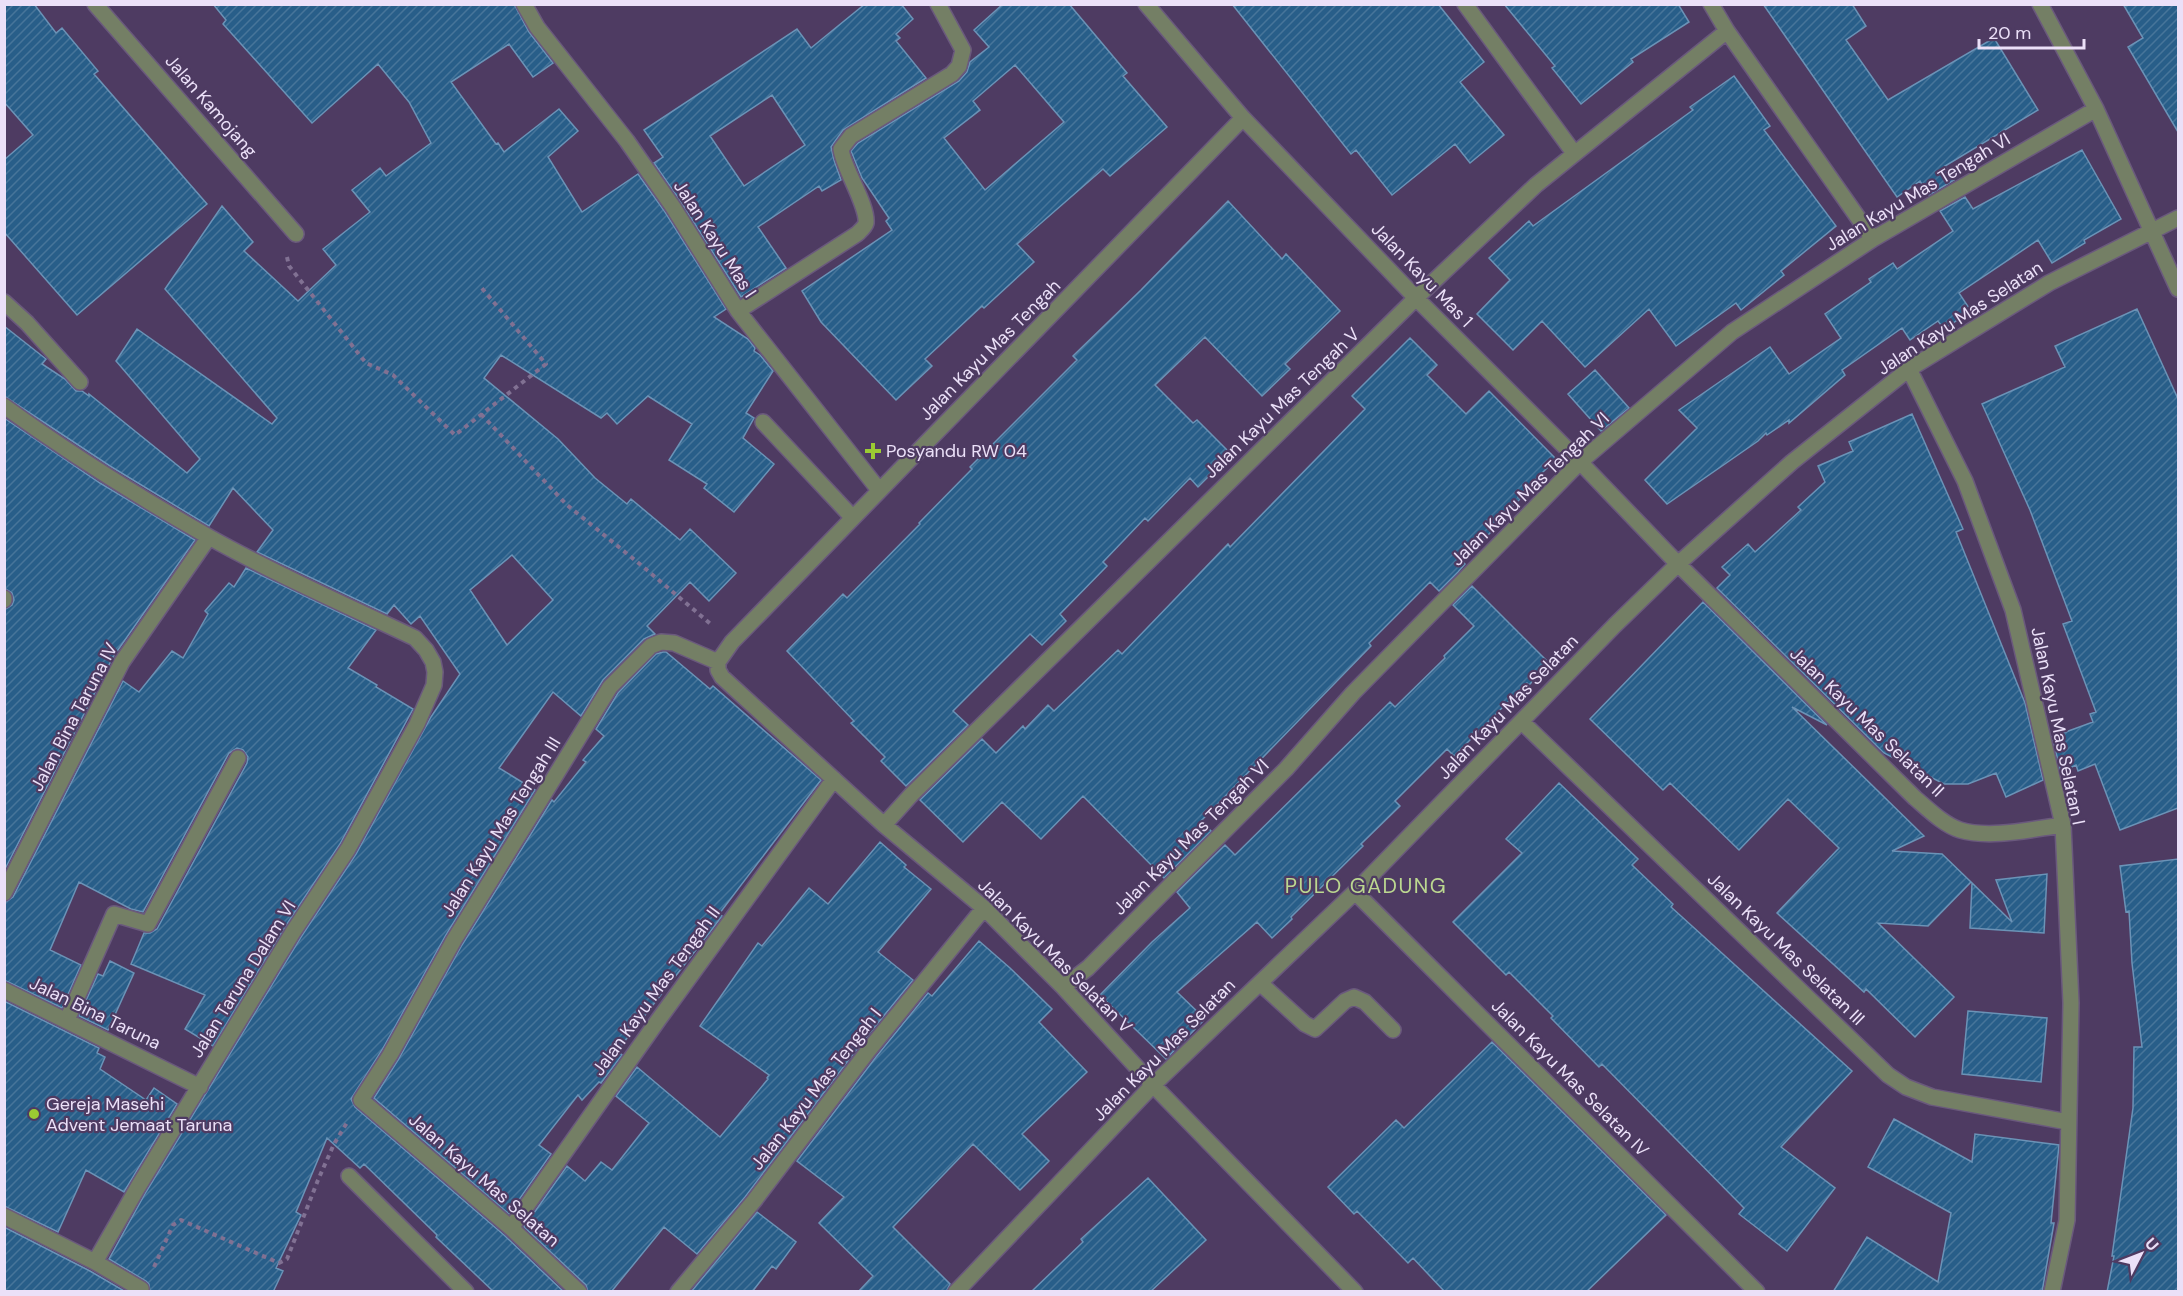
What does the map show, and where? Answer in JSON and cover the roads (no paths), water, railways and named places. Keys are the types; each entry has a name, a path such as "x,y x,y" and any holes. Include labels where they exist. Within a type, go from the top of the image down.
{"street":[{"name":"Jalan Kamojang","path":"95,4 296,234"},
{"name":"Jalan Kayu Mas I","path":"524,4 537,27 627,141 738,311 879,490"},
{"path":"738,311 863,228 866,222 863,210 844,163 841,149 851,136 952,74 959,66 963,50 938,4"},
{"name":"Jalan Kayu Mas 1","path":"1146,4 1243,118 1416,298 1678,564"},
{"path":"1465,4 1574,153"},
{"path":"1711,4 1726,31 1873,239"},
{"path":"2040,4 2097,109 2178,289"},
{"name":"Jalan Kayu Mas Tengah V","path":"884,825 969,738 1416,298 1536,185 1726,31"},
{"name":"Jalan Kayu Mas Tengah VI","path":"1063,987 1088,968 1278,777 1353,693 1580,462 1732,332 1873,239 2097,109"},
{"name":"Jalan Kayu Mas Tengah","path":"718,662 732,642 1243,118"},
{"path":"2153,230 2178,218"},
{"name":"Jalan Kayu Mas Selatan","path":"956,1292 1153,1085 1355,892 1615,625 1678,564 1792,462 1910,369 2049,283 2153,230"},
{"path":"4,302 27,323 80,382"},
{"name":"Jalan Kayu Mas Selatan I","path":"1910,369 1965,481 2013,609 2062,825 2071,1003 2067,1122 2067,1220 2052,1292"},
{"path":"4,406 61,447 209,537"},
{"path":"763,422 852,518"},
{"name":"Jalan Taruna Dalam VI","path":"95,1262 293,932 348,849 417,724 434,684 433,662 415,638 209,537"},
{"name":"Jalan Bina Taruna IV","path":"4,892 122,662 209,537"},
{"name":"Jalan Kayu Mas Selatan II","path":"1678,564 1915,798 1935,814 1959,830 1984,833 2018,832 2062,825"},
{"name":"Jalan Kayu Mas Tengah III","path":"361,1100 390,1055 460,930 610,687 651,646 662,642 674,643 718,662"},
{"name":"Jalan Kayu Mas Selatan V","path":"718,662 718,670 722,677 884,825 984,908 1063,987 1153,1085 1355,1292"},
{"name":"Jalan Kayu Mas Selatan III","path":"1522,722 1888,1075 1906,1087 1932,1097 2067,1122"},
{"path":"67,1020 114,914 148,924 238,758"},
{"name":"Jalan Kayu Mas Tengah II","path":"511,1227 834,779"},
{"name":"Jalan Kayu Mas Selatan IV","path":"1355,892 1757,1292"},
{"name":"Jalan Kayu Mas Tengah I","path":"678,1292 754,1201 868,1051 984,908"},
{"path":"1260,983 1305,1024 1315,1029 1345,1001 1354,997 1365,1002 1393,1030"},
{"name":"Jalan Bina Taruna","path":"4,990 200,1087"},
{"name":"Jalan Kayu Mas Selatan","path":"361,1100 511,1227 579,1292"},
{"path":"349,1176 466,1292"},
{"path":"4,1216 95,1262 141,1290"}],"place":[{"name":"Posyandu RW 04","path":"873,451"},
{"name":"Gereja Masehi Advent Jemaat Taruna","path":"34,1114"}],"district":[{"name":"PULO GADUNG","path":"1366,886"}]}
